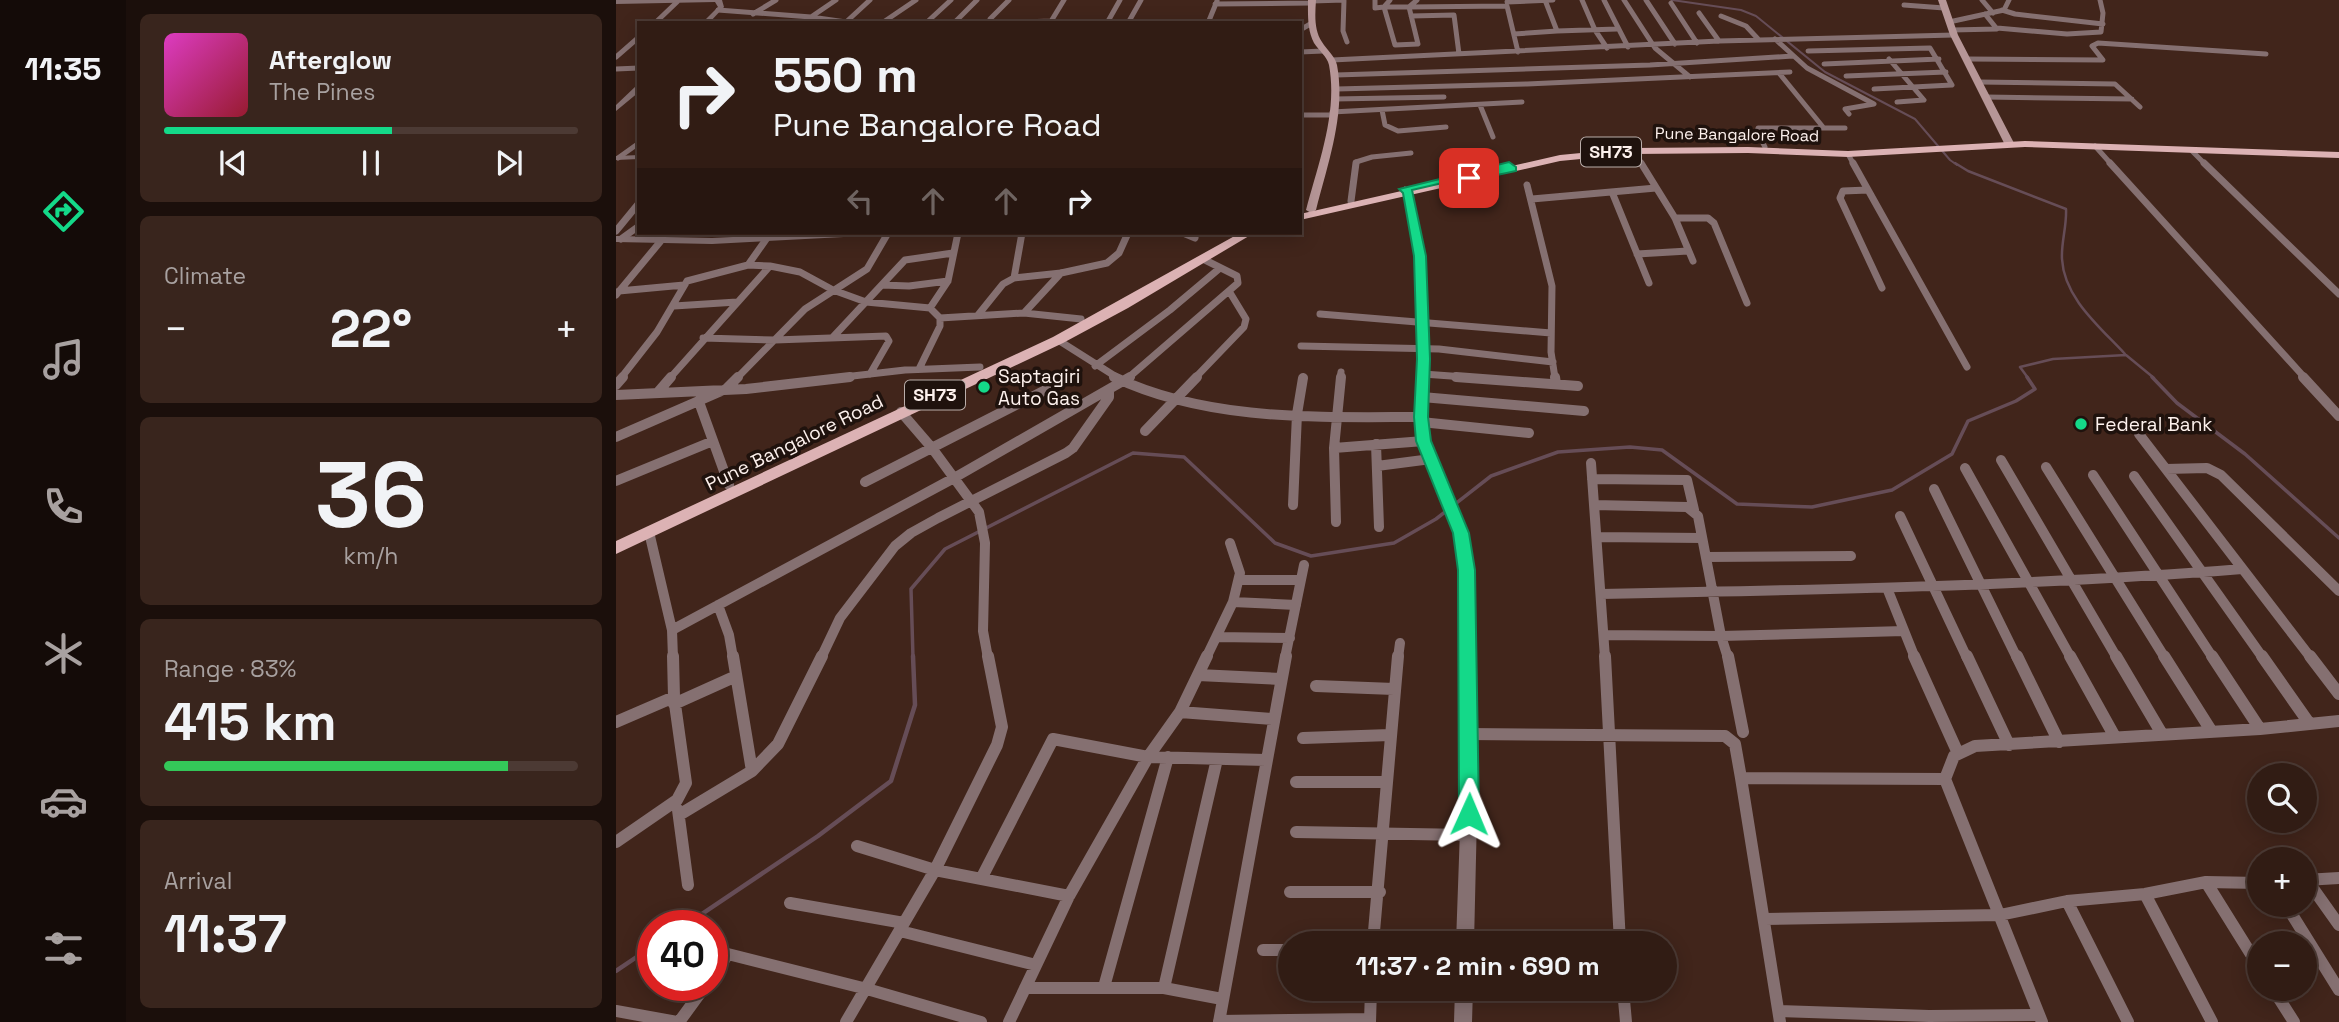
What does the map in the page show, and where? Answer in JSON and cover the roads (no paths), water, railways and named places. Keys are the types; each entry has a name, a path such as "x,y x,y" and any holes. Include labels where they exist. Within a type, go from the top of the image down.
{"main road":[{"path":"1304,213 1329,140 1336,94 1336,75 1332,60 1323,51 1312,23 1312,1"},
{"path":"1943,4 1951,29 2008,143"},
{"name":"SH73","path":"2008,143 2339,152"},
{"name":"SH73","path":"1923,148 2008,143 2339,152"},
{"name":"Pune Bangalore Road","path":"1304,213 1511,167 1632,149 1765,147 1848,154 1923,148"},
{"name":"Pune Bangalore Road","path":"1713,148 1923,148"},
{"name":"Pune Bangalore Road","path":"1304,213 1406,191"},
{"name":"Pune Bangalore Road","path":"616,548 1058,340 1203,259 1235,235"},
{"name":"Pune Bangalore Road","path":"616,538 1081,319 1244,235"}],"street":[{"path":"616,2 719,0 721,7 707,21"},
{"path":"752,21 756,14 775,0"},
{"path":"802,21 836,0"},
{"path":"846,21 870,0"},
{"path":"885,21 916,0"},
{"path":"928,21 951,0"},
{"path":"956,21 977,0"},
{"path":"990,21 1009,0"},
{"path":"1052,21 1065,0"},
{"path":"1108,21 1120,0"},
{"path":"1129,21 1141,0"},
{"path":"1209,21 1216,2 1344,0 1343,31 1347,42"},
{"path":"1375,0 1375,8 1469,3"},
{"path":"1384,7 1390,0"},
{"path":"1409,7 1417,0"},
{"path":"1545,0 1558,31"},
{"path":"1435,1 1507,3 1553,0"},
{"path":"1582,0 1595,30 1607,48"},
{"path":"1604,0 1628,47"},
{"path":"1624,0 1654,46 1690,77"},
{"path":"1646,0 1675,44"},
{"path":"1983,0 1997,27"},
{"path":"2002,10 2008,0"},
{"path":"2099,33 2102,24 2100,0"},
{"path":"657,21 677,2"},
{"path":"1507,3 1518,52"},
{"path":"1671,3 1697,43"},
{"path":"1905,5 1943,4"},
{"path":"1384,7 1399,57"},
{"path":"1395,45 1418,44 1409,7"},
{"path":"718,10 838,21"},
{"path":"1951,29 2002,10 2026,16 2102,24"},
{"path":"1699,13 1719,41"},
{"path":"1411,16 1454,15 1459,54"},
{"path":"1721,16 1746,26 1759,40"},
{"path":"2026,16 2038,30"},
{"path":"1302,29 1312,23"},
{"path":"1332,60 1719,41 1870,37 1997,27 2083,35 2099,33"},
{"path":"1514,34 1617,29"},
{"path":"2099,33 2108,43"},
{"path":"1870,37 1924,100 1897,102"},
{"path":"616,57 637,39"},
{"path":"1778,39 1807,68 1874,104 1845,108 1849,114"},
{"path":"1968,59 2101,60 2103,57 2092,44 2108,43 2266,54"},
{"path":"1808,51 1930,48 1939,59 1952,85 1874,89"},
{"path":"1572,50 1581,68"},
{"path":"1302,52 1323,51"},
{"path":"1480,54 1488,85"},
{"path":"1420,87 1424,56"},
{"path":"1336,75 1581,68 1793,56"},
{"path":"1824,64 1939,59"},
{"path":"616,69 637,68"},
{"path":"1336,94 1420,87 1790,72"},
{"path":"1846,76 1946,72"},
{"path":"1779,73 1823,128"},
{"path":"1979,82 2112,83 2140,107"},
{"path":"616,109 637,90"},
{"path":"1336,94 1444,97"},
{"path":"1986,97 2132,99"},
{"path":"1302,115 1522,103"},
{"path":"1480,105 1493,137"},
{"path":"1382,110 1385,125 1393,130 1446,127"},
{"path":"1765,147 1757,132 1758,128 1845,128"},
{"path":"617,158 637,144"},
{"path":"2095,146 2339,416"},
{"path":"1632,149 1675,218 1693,261"},
{"path":"2190,150 2339,294"},
{"path":"1351,201 1356,162 1372,157 1411,153"},
{"path":"1848,154 1967,367"},
{"path":"617,158 637,156"},
{"path":"1527,185 1552,286 1551,333 1556,384"},
{"path":"1532,200 1656,188"},
{"path":"1868,190 1843,191 1840,198 1882,288"},
{"path":"1406,191 1420,256 1423,374 1421,419 1424,441 1461,533 1466,570 1467,734 1470,773 1465,931"},
{"path":"1612,192 1649,283"},
{"path":"618,236 637,206"},
{"path":"1675,218 1701,217 1714,223 1747,303"},
{"path":"618,236 637,227"},
{"path":"618,236 660,242 806,235"},
{"path":"616,437 726,390 805,309 867,269 887,235"},
{"path":"930,308 947,281 958,235"},
{"path":"1014,278 1022,235"},
{"path":"978,315 1003,284 1014,278 1061,273 1107,263 1119,253 1127,235"},
{"path":"1188,235 1195,238"},
{"path":"748,265 768,238"},
{"path":"618,293 660,242"},
{"path":"1637,254 1688,250"},
{"path":"833,337 899,265 910,258 953,253"},
{"path":"672,630 954,478 1124,382 1229,291 1239,279 1203,259"},
{"path":"618,293 684,285 693,279 748,265 770,266 811,276 833,290 866,302 930,308 940,317 1024,313 1081,319"},
{"path":"658,393 770,266"},
{"path":"1095,366 1170,310 1220,268"},
{"path":"1024,313 1061,273"},
{"path":"881,285 909,286 947,281"},
{"path":"616,385 674,306 684,285"},
{"path":"1144,431 1247,323 1229,291"},
{"path":"674,306 737,302"},
{"path":"1320,314 1551,333"},
{"path":"919,369 940,326 940,317"},
{"path":"704,338 775,340 877,336 888,339 870,374"},
{"path":"1058,340 1124,382 1172,400 1243,414 1421,419 1529,433"},
{"path":"1301,346 1422,348 1553,362"},
{"path":"616,395 726,390 919,369 980,367"},
{"path":"1336,522 1335,416 1341,372"},
{"path":"1423,374 1578,386"},
{"path":"1293,505 1297,414 1303,378"},
{"path":"865,482 1066,380"},
{"path":"679,815 752,771 778,744 840,618 895,546 911,533 1073,448 1109,397 1109,390"},
{"path":"1422,397 1584,411"},
{"path":"699,402 729,485"},
{"path":"846,1022 935,870 997,745 1002,727 983,631 985,543 979,512 932,448 901,412"},
{"path":"2139,433 2339,694"},
{"path":"616,481 713,441"},
{"path":"1334,447 1424,441"},
{"path":"1376,444 1379,527"},
{"path":"1377,466 1431,459"},
{"path":"2001,460 2162,734"},
{"path":"1591,463 1611,735 1619,931"},
{"path":"2046,467 2113,579 2212,732"},
{"path":"1965,468 2115,737"},
{"path":"2166,469 2207,468 2221,475 2339,591"},
{"path":"2092,475 2260,729"},
{"path":"2134,477 2309,723"},
{"path":"1592,480 1687,480 1743,732"},
{"path":"1934,489 2059,742"},
{"path":"1594,505 1680,506 1694,510"},
{"path":"1900,516 2009,746"},
{"path":"616,842 677,800 686,783 674,701 672,630 649,532"},
{"path":"1597,537 1702,538"},
{"path":"1009,1022 1069,896 1148,757 1180,712 1233,602 1240,580 1238,564 1230,543"},
{"path":"1706,557 1852,556"},
{"path":"1304,565 1273,719 1219,1022 1370,1021 1371,1001"},
{"path":"1601,594 1935,587 2113,579 2242,569"},
{"path":"1240,580 1301,580"},
{"path":"1887,588 1957,751"},
{"path":"1233,602 1296,605"},
{"path":"719,605 729,635 752,771"},
{"path":"1604,635 1720,636 1904,631"},
{"path":"1216,637 1290,638"},
{"path":"1375,931 1400,643"},
{"path":"1198,675 1282,679"},
{"path":"616,722 734,677"},
{"path":"1316,686 1394,689"},
{"path":"1180,712 1273,719"},
{"path":"1467,734 1725,736 1735,744 1779,1017 2040,1018 1945,779 1948,764 1957,751 1975,746 2260,729 2339,721"},
{"path":"1303,738 1390,735"},
{"path":"981,879 1053,739 1148,757 1266,760"},
{"path":"1104,987 1168,757"},
{"path":"1164,988 1217,759"},
{"path":"1741,778 1945,779"},
{"path":"1296,782 1387,782"},
{"path":"677,800 688,886"},
{"path":"1296,832 1468,835"},
{"path":"857,846 935,870 1069,896"},
{"path":"2317,879 2339,878"},
{"path":"1765,919 2000,915 2067,901 2145,894 2206,883 2247,883"},
{"path":"2206,883 2247,948"},
{"path":"1290,892 1380,892"},
{"path":"2145,894 2212,1022"},
{"path":"2317,895 2339,925"},
{"path":"2067,901 2128,1022"},
{"path":"790,903 902,927 1036,965"},
{"path":"2293,917 2339,990"},
{"path":"1263,950 1278,950"},
{"path":"729,954 867,989 981,1022"},
{"path":"1025,988 1164,988 1222,999"},
{"path":"616,1011 678,1022 694,1001"},
{"path":"1463,1022 1464,1001"},
{"path":"1624,1001 1626,1022"},
{"path":"2281,1001 2294,1022"}],"waterway":[{"path":"1672,0 1741,10 1756,16 1825,72 1915,119 1957,165"},
{"path":"1955,163 1968,171 2066,209 2062,259 2069,286 2085,311 2125,354"},
{"path":"2028,378 2020,367 2053,359 2126,355 2154,378"},
{"path":"913,658 911,589 945,549 1133,453 1184,457 1275,543 1311,556 1394,543 1436,519 1491,476 1558,452 1630,447 1662,450 1737,504 1812,507 1892,490 1952,454 1968,421 2016,401 2035,389 2027,377"},
{"path":"2152,377 2177,403 2245,454 2339,538"},
{"path":"708,910 818,836 891,781 915,705 913,656"},
{"path":"616,971 637,957"}],"place":[{"name":"Saptagiri Auto Gas","path":"984,387"},
{"name":"Federal Bank","path":"2081,424"}]}
